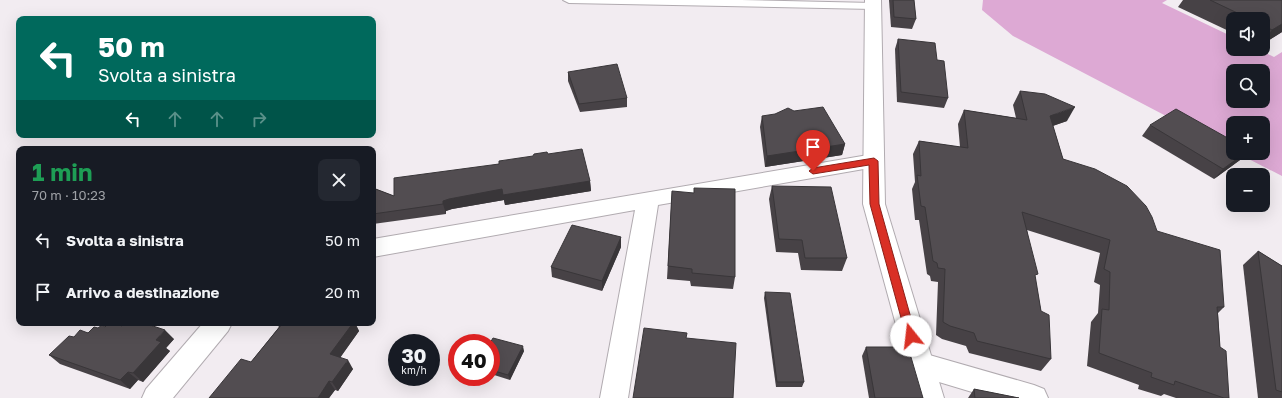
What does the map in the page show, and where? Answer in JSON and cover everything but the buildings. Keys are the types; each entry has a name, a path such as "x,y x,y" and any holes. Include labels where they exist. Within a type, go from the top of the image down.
{"street":[{"path":"873,3 874,204 930,398"},
{"path":"376,247 648,199 874,161"},
{"path":"614,398 648,199"},
{"path":"156,398 216,326"},
{"path":"919,364 1034,398"}],"lane":[{"path":"569,0 873,3"}],"shaded area":[{"path":"983,0 1167,0 1162,3 1226,34 1226,56 1270,55 1274,57 1282,52 1282,176 1270,170 1270,168 1266,168 1251,160 1270,160 1270,116 1226,116 1226,147 1013,36 982,10"}],"route":[{"path":"813,171 874,161 874,204 911,336"}]}
